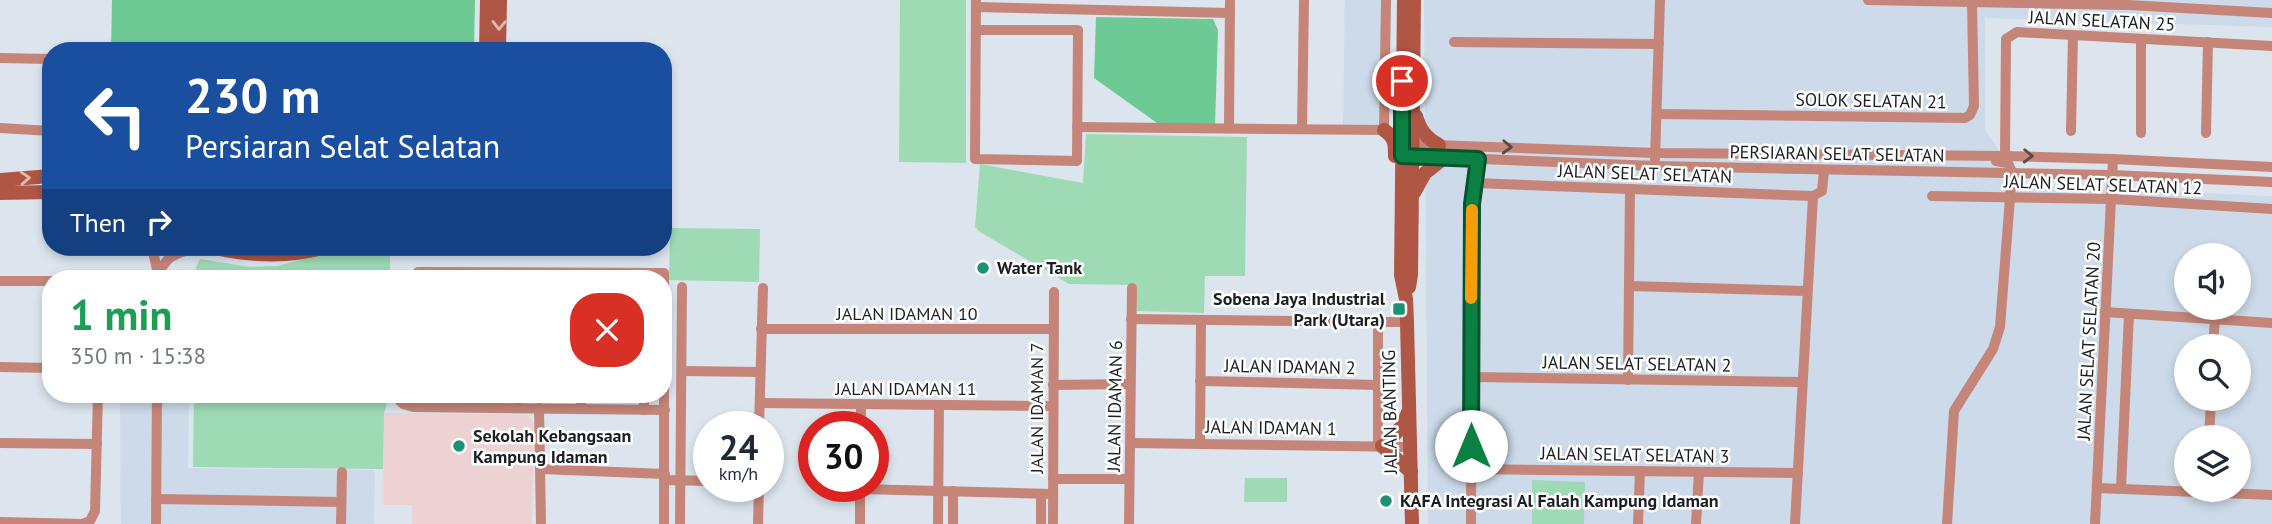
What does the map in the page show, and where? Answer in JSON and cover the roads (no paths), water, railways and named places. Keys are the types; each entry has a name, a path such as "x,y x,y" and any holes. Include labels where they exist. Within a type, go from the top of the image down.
{"main road":[{"path":"486,42 487,0"},
{"path":"499,42 500,0"},
{"name":"JALAN BANTING","path":"1404,0 1407,195 1401,275 1406,299 1412,524"},
{"name":"JALAN BANTING","path":"1407,150 1413,105 1414,0"},
{"path":"1384,130 1395,142 1395,172 1407,195 1441,151 1423,132 1413,105"},
{"path":"0,180 42,177"},
{"path":"0,193 42,192"},
{"path":"1410,405 1402,426 1382,446 1411,472"}],"street":[{"path":"1229,128 1230,0"},
{"path":"1302,128 1304,0"},
{"path":"1077,127 1384,130 1386,0"},
{"path":"1655,166 1660,0"},
{"path":"1868,0 2128,5 2272,13"},
{"path":"978,30 1078,30 1077,161 975,159 978,30 976,3 1230,13"},
{"name":"SOLOK SELATAN 21","path":"1658,114 1965,118 1970,116 1974,106 1972,3"},
{"name":"JALAN SELATAN 25","path":"2005,156 2006,39 2017,32 2272,46"},
{"path":"2071,131 2073,35"},
{"path":"2141,39 2141,133"},
{"path":"1454,42 1659,44"},
{"path":"2206,132 2208,42"},
{"path":"0,58 42,60"},
{"path":"0,128 42,130"},
{"name":"PERSIARAN SELAT SELATAN","path":"1407,150 1970,155 2272,167"},
{"name":"PERSIARAN SELAT SELATAN","path":"1441,151 1478,159 1655,166 2012,172 2272,182"},
{"path":"1947,524 1955,411 1993,349 2000,327 2012,172 2011,165 2005,161 1981,160 1970,155"},
{"path":"1471,524 1472,204 1478,159"},
{"name":"JALAN SELAT SELATAN 20","path":"2095,524 2113,159"},
{"path":"1795,524 1813,196 1822,191 1824,170"},
{"name":"JALAN SELAT SELATAN","path":"1475,183 1813,196"},
{"path":"1628,380 1630,189"},
{"name":"JALAN SELAT SELATAN 12","path":"1932,196 2111,199 2272,209"},
{"path":"161,270 166,259 171,256"},
{"path":"0,281 42,281"},
{"path":"1629,286 1807,291"},
{"path":"680,524 682,287"},
{"path":"760,411 763,288"},
{"name":"JALAN IDAMAN 6","path":"1129,524 1132,288"},
{"name":"JALAN IDAMAN 7","path":"1053,524 1054,292"},
{"path":"2105,312 2174,317"},
{"path":"2121,488 2129,314"},
{"path":"1131,319 1407,322"},
{"path":"2229,320 2272,323"},
{"path":"1200,443 1201,321"},
{"path":"1378,322 1382,446"},
{"name":"JALAN IDAMAN 10","path":"761,329 1053,329"},
{"path":"0,367 42,368"},
{"path":"682,371 760,372"},
{"name":"JALAN SELAT SELATAN 2","path":"1471,377 1802,382"},
{"name":"JALAN IDAMAN 2","path":"1200,381 1378,385"},
{"path":"1053,385 1130,384"},
{"path":"0,522 82,524 90,521 95,511 98,403"},
{"path":"156,524 157,403"},
{"path":"404,403 408,406 665,410"},
{"path":"518,403 518,408"},
{"path":"581,403 581,409"},
{"path":"644,403 644,410"},
{"path":"664,524 665,403"},
{"name":"JALAN IDAMAN 11","path":"760,403 1052,406"},
{"path":"860,405 860,411"},
{"path":"938,524 939,405"},
{"path":"539,408 541,524"},
{"path":"0,443 97,444"},
{"name":"JALAN IDAMAN 1","path":"1130,443 1411,447"},
{"path":"541,469 693,481"},
{"name":"JALAN SELAT SELATAN 3","path":"1472,469 1798,473"},
{"path":"1638,524 1640,471"},
{"path":"341,524 342,472"},
{"path":"1696,524 1699,472"},
{"path":"1053,480 1129,479"},
{"path":"2098,488 2174,490"},
{"path":"889,489 1052,494"},
{"path":"953,491 953,524"},
{"name":"JALAN IDAMAN 7","path":"1041,494 1041,524"},
{"path":"2251,494 2272,495"},
{"path":"156,499 341,502"},
{"path":"758,524 759,502"},
{"path":"860,502 860,524"}],"place":[{"name":"Water Tank","path":"983,268"},
{"name":"Sobena Jaya Industrial Park (Utara)","path":"1399,309"},
{"name":"Sekolah Kebangsaan Kampung Idaman","path":"459,446"},
{"name":"KAFA Integrasi Al Falah Kampung Idaman","path":"1386,501"}]}
